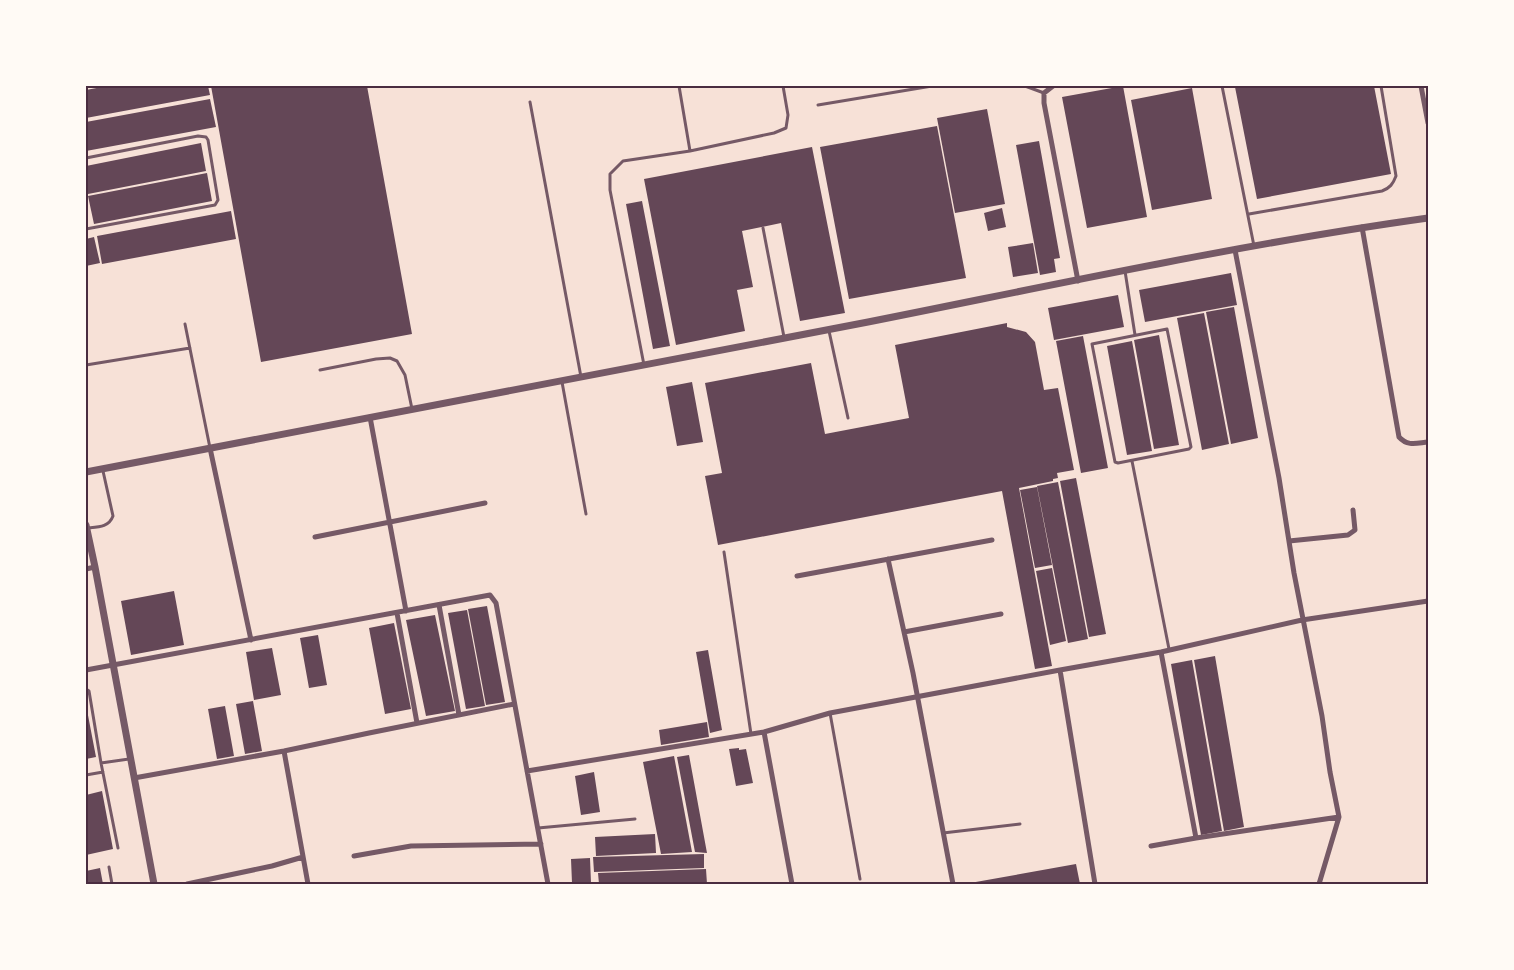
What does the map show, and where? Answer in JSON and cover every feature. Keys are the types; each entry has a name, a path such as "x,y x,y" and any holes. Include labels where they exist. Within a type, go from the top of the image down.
{"street":[{"path":"1053,86 1044,93 1044,102 1078,280"},
{"path":"1421,86 1428,123"},
{"path":"86,472 1254,246 1428,218"},
{"path":"1362,227 1399,437 1404,443 1428,442"},
{"path":"1235,250 1279,478 1302,620 1322,716 1339,817 1319,885"},
{"path":"370,417 406,611"},
{"path":"210,448 251,640"},
{"path":"315,537 485,503"},
{"path":"1289,541 1348,535 1355,530 1353,510"},
{"path":"86,527 154,885"},
{"path":"797,576 992,540"},
{"path":"888,559 953,885"},
{"path":"86,569 95,567"},
{"path":"86,670 490,595 496,603 548,885"},
{"path":"527,771 765,732 830,713 1169,651 1302,620 1428,601"},
{"path":"439,605 459,715"},
{"path":"397,613 417,723"},
{"path":"904,632 1001,614"},
{"path":"1161,652 1196,838"},
{"path":"1060,670 1095,885"},
{"path":"134,778 514,705"},
{"path":"765,732 792,885"},
{"path":"284,751 308,885"},
{"path":"1151,846 1339,817"},
{"path":"354,856 411,846 541,844"},
{"path":"187,885 303,857"}],"lane":[{"path":"679,86 690,151"},
{"path":"644,365 610,190 610,174 623,161 690,151 774,133 786,128 788,115 783,86"},
{"path":"818,105 932,86"},
{"path":"1025,86 1044,93"},
{"path":"1222,86 1254,246"},
{"path":"1249,214 1389,188 1396,176 1381,86"},
{"path":"530,102 581,377"},
{"path":"86,158 198,136 206,137 218,201 215,205 86,230"},
{"path":"763,228 784,338"},
{"path":"1125,271 1135,335"},
{"path":"185,324 210,448"},
{"path":"1165,329 1168,331 1191,447 1132,460 1115,462 1092,346 1094,343 1165,329"},
{"path":"828,330 848,418"},
{"path":"86,365 190,348"},
{"path":"320,370 390,358 397,362 405,375 412,409"},
{"path":"561,381 586,514"},
{"path":"1132,460 1169,651"},
{"path":"86,527 106,526 111,523 113,516 103,469"},
{"path":"724,552 751,734"},
{"path":"86,689 89,691 118,848"},
{"path":"830,713 860,879"},
{"path":"101,763 130,759"},
{"path":"86,775 103,772"},
{"path":"538,828 635,819"},
{"path":"943,833 1020,824"},
{"path":"109,867 112,885"}],"building":[{"path":"107,86 208,86 210,95 86,118 86,90"},
{"path":"211,86 367,86 412,334 261,362"},
{"path":"1123,86 1147,217 1087,228 1062,97"},
{"path":"1374,86 1391,174 1257,199 1235,87"},
{"path":"1192,88 1212,199 1152,210 1131,100"},
{"path":"210,99 216,127 86,151 86,122"},
{"path":"987,109 1005,204 955,213 937,118"},
{"path":"937,126 966,278 849,299 820,147"},
{"path":"1039,141 1060,258 1054,259 1056,272 1040,275 1016,145"},
{"path":"201,143 206,171 88,194 86,166"},
{"path":"812,147 845,313 800,321 781,223 742,231 753,287 737,290 745,331 676,345 644,179"},
{"path":"207,173 212,201 94,224 88,196"},
{"path":"642,201 670,346 653,349 626,204"},
{"path":"1002,208 1006,227 988,231 984,213"},
{"path":"231,211 236,239 102,264 97,236"},
{"path":"94,237 100,263 86,266 86,239"},
{"path":"1033,243 1038,273 1013,277 1008,247"},
{"path":"1231,273 1237,305 1145,322 1139,290"},
{"path":"1118,295 1124,327 1054,340 1048,308"},
{"path":"1234,307 1258,438 1231,444 1206,312"},
{"path":"1204,313 1229,444 1202,450 1177,318"},
{"path":"1007,323 1007,327 1026,332 1035,342 1044,390 1058,388 1074,470 1057,473 1058,478 1053,481 1019,488 1052,666 1035,669 1002,491 718,545 705,476 722,473 705,383 811,363 825,434 909,418 895,345"},
{"path":"1159,335 1179,445 1154,449 1134,340"},
{"path":"1083,336 1108,468 1081,473 1056,341"},
{"path":"1132,341 1152,451 1127,455 1107,346"},
{"path":"692,382 703,442 677,446 666,387"},
{"path":"1076,478 1106,634 1089,637 1060,481"},
{"path":"1058,482 1088,639 1068,643 1037,486"},
{"path":"1037,487 1052,565 1035,568 1020,490"},
{"path":"1052,568 1066,641 1050,645 1036,571"},
{"path":"174,591 184,645 131,655 121,601"},
{"path":"487,606 505,702 486,705 468,609"},
{"path":"467,610 485,706 466,709 448,613"},
{"path":"435,615 455,711 426,716 406,620"},
{"path":"394,623 411,709 385,714 369,628"},
{"path":"318,635 327,685 309,688 300,638"},
{"path":"272,648 281,695 254,700 246,652"},
{"path":"708,650 722,730 710,733 696,652"},
{"path":"1215,656 1244,827 1224,831 1194,660"},
{"path":"1192,660 1222,831 1201,835 1171,664"},
{"path":"253,701 262,751 245,754 236,704"},
{"path":"225,706 234,756 217,759 208,709"},
{"path":"86,710 96,757 86,759"},
{"path":"707,722 709,737 661,745 659,730"},
{"path":"739,748 739,750 746,749 753,783 736,786 729,749"},
{"path":"689,755 707,853 695,852 677,757"},
{"path":"674,756 692,852 661,854 643,762"},
{"path":"594,772 600,812 581,815 575,776"},
{"path":"102,791 113,849 86,855 86,795"},
{"path":"655,834 656,853 596,856 595,837"},
{"path":"704,854 704,868 594,872 593,857"},
{"path":"590,858 591,883 572,883 571,859"},
{"path":"1076,864 1080,884 970,884 970,883"},
{"path":"100,868 103,884 86,884 86,871"},
{"path":"706,869 707,884 599,884 598,873"}]}
